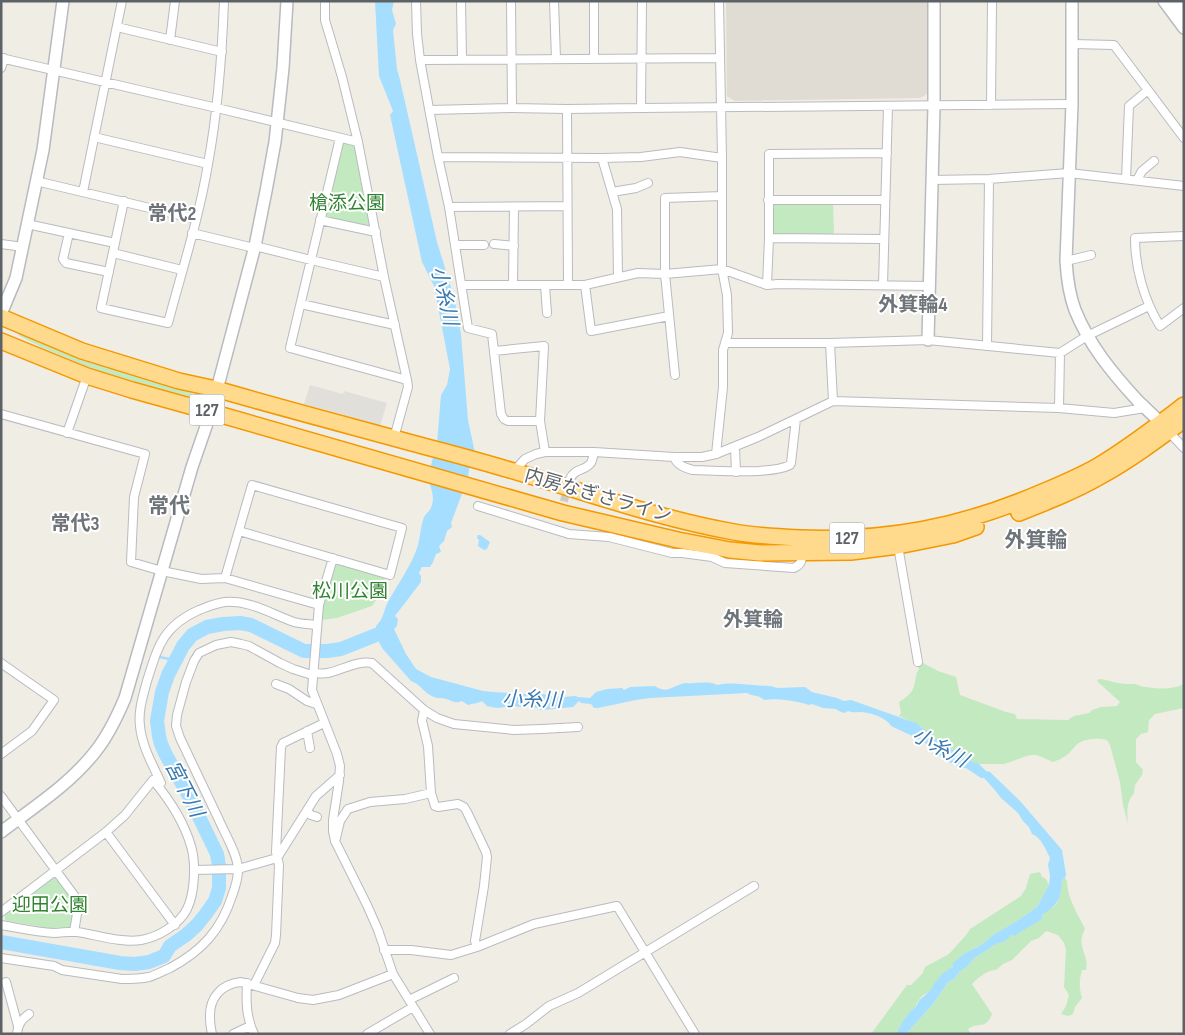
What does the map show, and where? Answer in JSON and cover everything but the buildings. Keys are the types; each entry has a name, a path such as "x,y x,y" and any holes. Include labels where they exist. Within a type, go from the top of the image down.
{"highway":[{"name":"内房なぎさライン","path":"1,316 82,351 179,381 216,389 488,463 636,509 736,532 782,537 829,539 894,535 947,525 978,516 1015,504 1056,486 1094,468 1164,427 1184,420"},
{"name":"内房なぎさライン","path":"1,340 86,376 563,513 628,536 678,540 730,550 760,553 852,552 898,546 953,535 1007,518 1057,498 1101,476 1164,427 1184,405"}],"street":[{"path":"1,316 16,278 43,150 64,1"},
{"path":"82,192 122,1"},
{"path":"170,40 175,1"},
{"path":"124,201 101,308 168,322 196,219 208,164 217,108 224,1"},
{"path":"1,832 58,789 96,751 118,716 131,682 192,467 211,412 255,247 275,142 283,68 287,1"},
{"path":"326,1 325,20 358,142 384,277 407,380 408,387 394,438"},
{"path":"416,1 420,60 438,157 450,207 468,328 492,334 501,414 504,419 508,421 540,421"},
{"path":"461,1 462,60"},
{"path":"510,1 512,108"},
{"path":"554,1 556,59"},
{"path":"594,1 594,59"},
{"path":"641,108 642,1"},
{"path":"716,454 723,387 722,350 728,333 727,295 722,269 719,1"},
{"path":"928,340 934,106 934,1"},
{"path":"991,105 992,1"},
{"path":"1072,1 1072,104 1066,261 1068,284 1074,309 1087,336 1104,362 1184,448"},
{"path":"1164,1 1184,28"},
{"path":"1176,1 1184,12"},
{"path":"117,27 222,52"},
{"path":"1073,44 1114,44 1184,138"},
{"path":"1,68 2,58 358,142"},
{"path":"420,60 720,58"},
{"path":"1126,179 1129,106 1148,90"},
{"path":"430,110 1072,104"},
{"path":"882,285 888,106"},
{"path":"567,109 568,284"},
{"path":"94,137 208,164"},
{"path":"340,138 290,348 407,380"},
{"path":"438,157 602,158 641,157 680,152 722,158"},
{"path":"767,285 769,238 768,154 887,153"},
{"path":"602,158 617,208 618,277"},
{"path":"1137,180 1142,171 1154,161"},
{"path":"932,180 1069,174 1184,186"},
{"path":"987,346 989,178"},
{"path":"36,181 196,219"},
{"path":"612,192 636,188 648,183"},
{"path":"675,375 666,274 665,198 722,196"},
{"path":"768,200 885,200"},
{"path":"450,207 567,206"},
{"path":"513,285 514,207"},
{"path":"320,220 376,232"},
{"path":"27,224 115,243"},
{"path":"69,233 63,258 66,263 109,272"},
{"path":"192,233 384,277"},
{"path":"1184,236 1135,238 1136,260 1141,280 1149,306 1160,326 1184,308"},
{"path":"769,238 883,239"},
{"path":"1,244 23,248"},
{"path":"494,244 514,246"},
{"path":"455,245 484,245"},
{"path":"113,253 182,270"},
{"path":"1066,261 1091,255"},
{"path":"462,285 585,285 638,273 666,274 722,269 767,285 930,286"},
{"path":"545,285 547,314"},
{"path":"585,285 590,331 669,316"},
{"path":"300,304 395,325"},
{"path":"725,343 830,343 928,340 1060,353 1087,336 1149,306"},
{"path":"830,343 833,401"},
{"path":"494,352 544,346 540,421 545,452"},
{"path":"1059,408 1060,353"},
{"path":"67,433 86,376"},
{"path":"514,471 525,460 545,452 594,452 674,457 702,457 716,454 833,401 1059,408 1114,413 1145,408"},
{"path":"1,414 145,454 134,497 131,562 201,579 226,578 319,605"},
{"path":"674,457 676,463 686,469 693,470 736,472 775,470 790,465 796,419"},
{"path":"735,447 736,472"},
{"path":"570,479 577,470 591,463 594,452"},
{"path":"226,578 239,531 252,485 402,528 390,575 239,531"},
{"path":"478,506 557,527 569,534 608,537 628,536"},
{"path":"898,546 918,662"},
{"path":"333,558 319,605 312,690 340,766 333,820 335,841 378,930 392,974 430,1034"},
{"path":"161,783 145,747 139,712 152,667 162,641 169,630 187,616 222,602 236,602 258,608 316,628"},
{"path":"1,958 54,966 62,970 122,978 149,977 182,962 197,951 218,926 225,915 235,889 237,869 232,848 176,726 186,682 194,662 199,653 216,645 231,642 249,646 280,664 293,669 312,672 327,673 368,662 372,663 424,710 437,718 454,724 514,730 578,726"},
{"path":"1,663 54,700 32,731 1,754"},
{"path":"276,684 316,704"},
{"path":"424,710 422,721 428,746 431,793 435,806 458,804 464,808 486,852 487,862 476,947"},
{"path":"233,1034 252,1030 246,1003 251,984 274,943 276,935 279,865 276,852 281,747 283,742 324,723"},
{"path":"307,731 310,748"},
{"path":"196,870 237,869 277,858 316,796 340,775"},
{"path":"1,912 106,832 125,815 153,780 167,798 191,847 196,870 187,910 175,925 142,940 124,940 74,932 54,932 1,925"},
{"path":"335,841 340,821 348,809 370,802 405,799 431,793"},
{"path":"1,796 79,902 74,932"},
{"path":"306,812 317,817"},
{"path":"106,832 175,925"},
{"path":"510,1034 549,1006 578,992 754,886"},
{"path":"384,950 411,950 451,955 534,924 616,906 695,1034"},
{"path":"212,1034 211,1004 224,986 234,982 251,984 298,998 313,1000 339,995 392,974"},
{"path":"367,1034 411,1003 454,978"},
{"path":"6,982 18,1030"},
{"path":"18,1030 22,1018 29,1014"}],"shaded area":[{"path":"726,1 927,1 928,93 920,98 735,101 727,96"},
{"path":"310,385 343,394 344,391 387,403 380,426 304,404"}],"green space":[{"name":"槍添公園","path":"343,142 355,146 371,226 369,228 326,218 324,215"},
{"path":"775,204 833,204 834,233 832,235 775,236 771,233 772,206"},
{"path":"21,331 140,378 194,394 193,397 100,372 18,335"},
{"name":"松川公園","path":"338,564 384,577 384,584 372,606 337,618 322,620 323,606 334,566"},
{"path":"921,662 938,671 956,677 960,695 1015,714 1017,719 1068,720 1074,716 1089,713 1101,707 1117,706 1120,702 1097,681 1099,679 1155,688 1170,688 1184,684 1184,708 1155,714 1149,720 1148,732 1141,734 1136,739 1136,762 1143,770 1128,804 1128,824 1120,782 1107,740 1093,739 1082,741 1067,755 1053,762 1037,755 1030,755 1004,764 979,764 930,736 916,724 899,716 901,713 899,702 912,691"},
{"path":"1040,872 1049,885 1037,907 993,935 981,945 965,953 932,990 922,996 896,1034 871,1034 907,985 911,985 922,974 925,967 949,954 970,929 1021,896 1026,888 1030,874"},
{"name":"迎田公園","path":"53,875 56,876 76,902 71,927 54,929 5,920 5,914"},
{"path":"1065,878 1071,900 1085,929 1082,935 1082,946 1087,965 1086,970 1082,970 1080,977 1082,998 1075,1007 1073,1014 1068,1016 1061,1014 1066,1006 1069,995 1064,987 1066,950 1064,943 1058,935 1046,931 1039,938 1031,941 1012,960 996,970 986,973 972,984 992,1014 984,1024 968,1029 971,1034 906,1034 933,1004 948,982 967,967 974,958 1041,919 1043,914 1055,906 1058,902 1062,880"}],"water":[{"name":"小糸川","path":"375,1 394,1 392,10 396,24 393,30 397,69 437,242 454,297 461,334 468,420 475,453 437,443 441,395 447,385 450,369 434,286 422,262 390,115 393,111 379,76"},
{"path":"434,453 470,463 467,481 430,470"},
{"name":"小糸川","path":"431,482 463,491 451,523 452,527 447,531 444,541 439,546 441,552 436,554 430,567 422,567 419,573 421,582 395,616 398,619 397,626 394,629 406,654 416,669 431,677 483,691 533,693 563,697 590,698 596,692 607,689 622,688 624,690 630,687 655,686 667,690 685,683 735,684 777,688 805,687 812,692 844,701 851,700 916,723 930,736 990,772 1021,802 1062,850 1066,874 1062,880 1058,901 1042,915 1042,919 974,958 954,979 948,982 933,1004 906,1034 896,1034 907,1016 931,990 944,972 953,967 953,963 965,953 981,945 993,935 1037,907 1049,885 1048,865 1050,858 1041,841 1032,834 1018,813 1001,798 984,778 966,768 945,760 923,741 891,726 882,718 869,713 848,711 844,713 836,709 823,708 812,704 764,700 747,693 650,698 598,708 579,701 573,707 563,708 557,706 555,709 541,710 531,706 497,708 487,706 482,701 468,705 462,701 456,702 431,696 411,681 382,648 377,638 360,643 362,638 375,634 376,626 388,602 413,558 423,519 433,501"},
{"path":"478,535 490,542 487,549 484,550 478,546"}],"waterway":[{"name":"宮下川","path":"1,942 120,963 135,964 149,962 164,956 170,946 197,925 215,901 219,888 217,854 161,744 157,721 162,692 168,675 183,646 192,635 207,627 240,623 251,625 304,651 341,649 376,635"},
{"path":"159,657 175,660"}],"tunnel":[{"path":"561,513 568,485"}],"district":[{"name":"常代2","path":"172,214"},
{"name":"外箕輪4","path":"913,305"},
{"name":"常代","path":"169,506"},
{"name":"常代3","path":"75,524"},
{"name":"外箕輪","path":"1036,540"},
{"name":"外箕輪","path":"753,620"}]}
